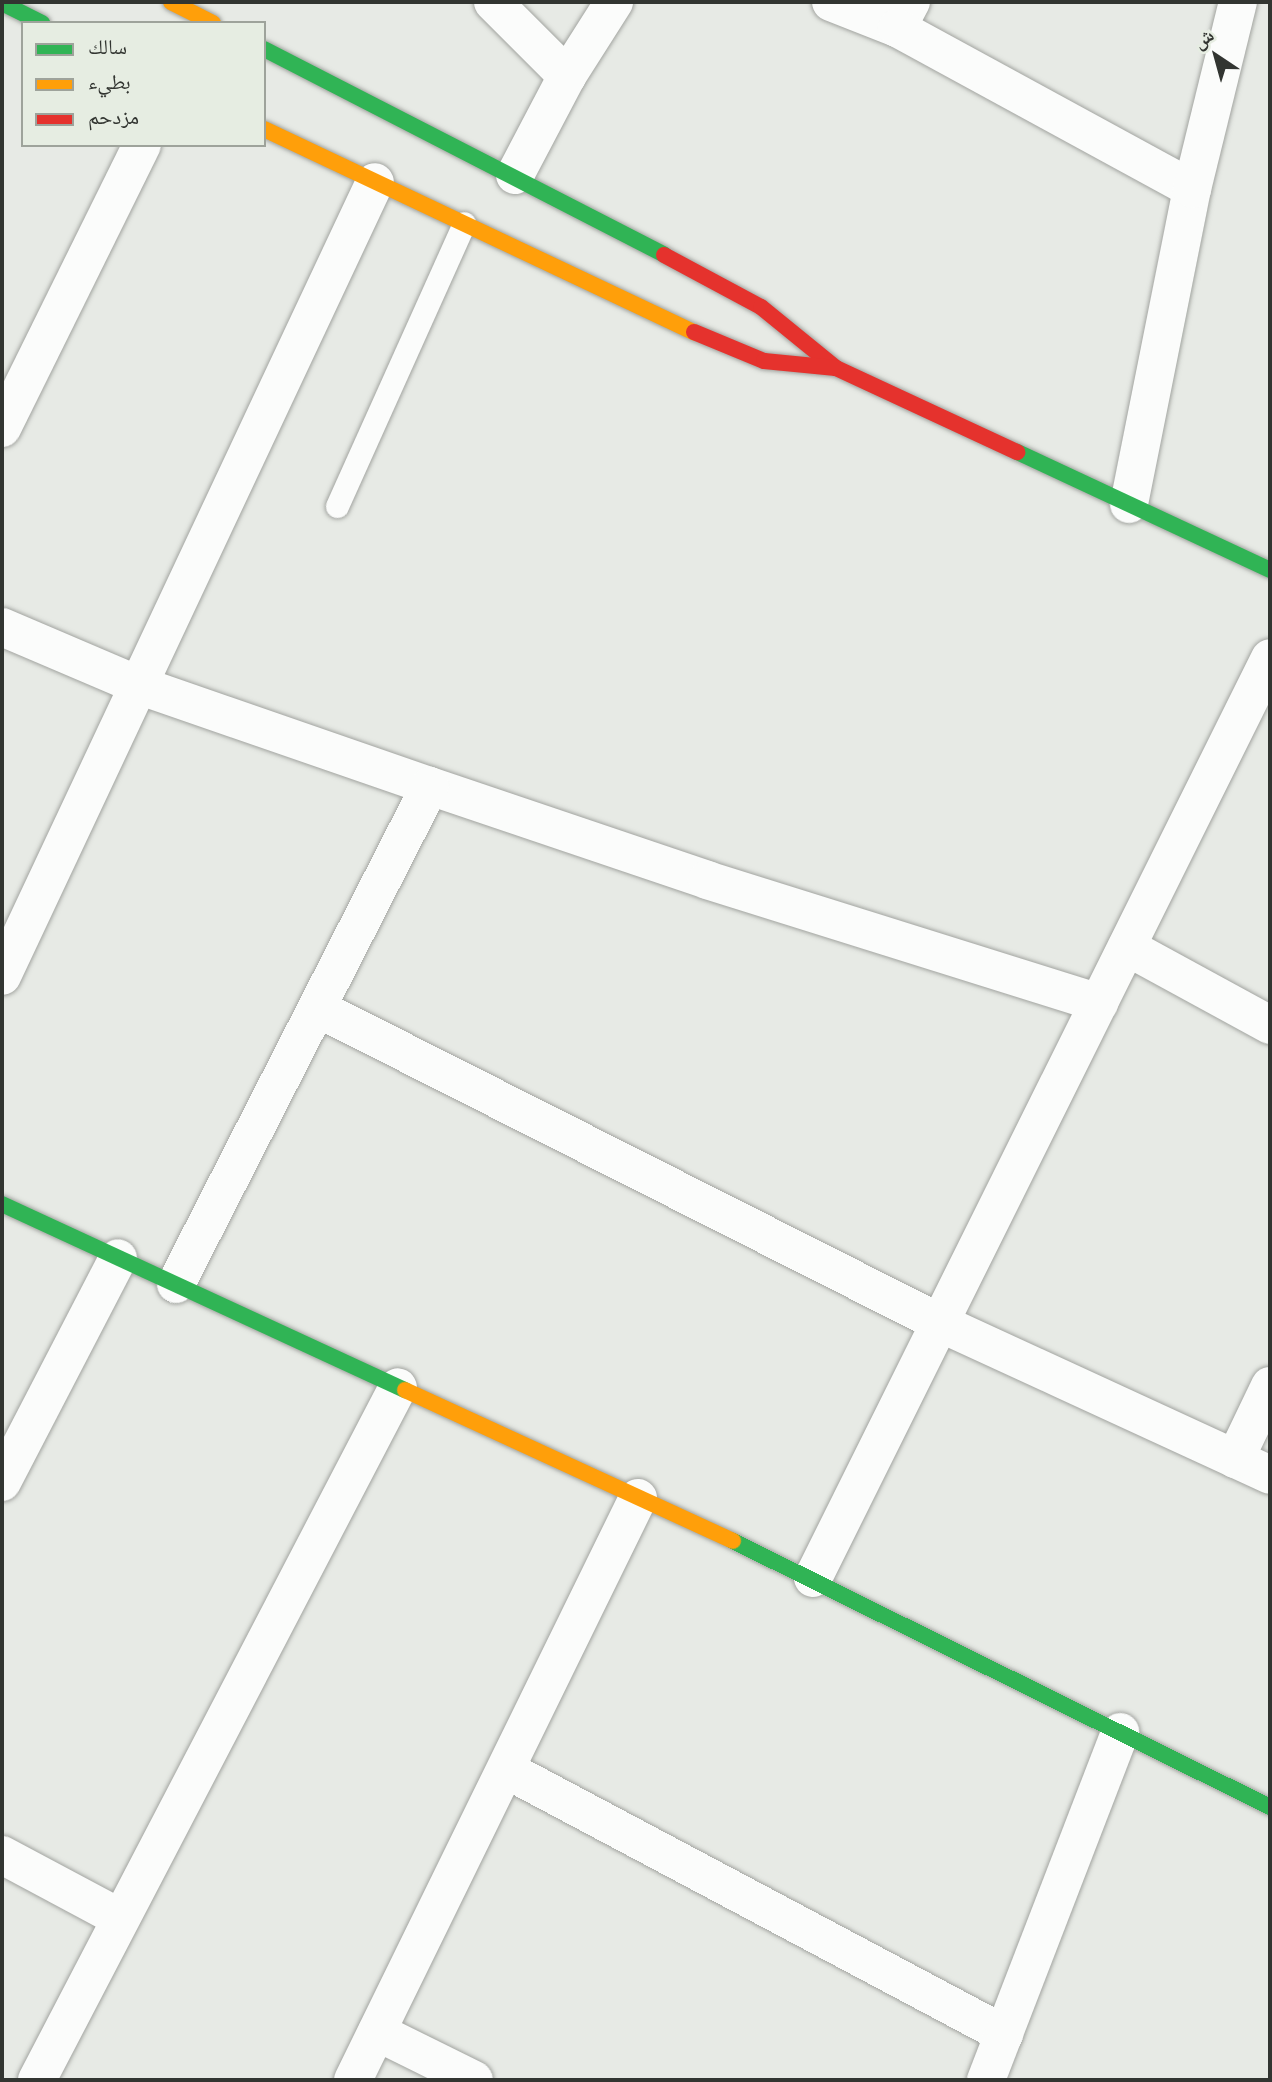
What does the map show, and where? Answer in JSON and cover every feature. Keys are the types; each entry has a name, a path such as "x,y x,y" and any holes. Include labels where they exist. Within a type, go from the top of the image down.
{"main road":[{"path":"171,2 209,21"},
{"path":"266,50 515,175 761,307 813,345 835,368"},
{"path":"266,130 731,349 764,361 835,368 1269,566"},
{"path":"2,1204 813,1578 1270,1807"}],"street":[{"path":"493,2 568,76"},
{"path":"515,175 568,76 614,2"},
{"path":"831,2 904,15 1192,189"},
{"path":"1129,504 1192,189 1238,2"},
{"path":"2,428 141,147"},
{"path":"2,976 375,182"},
{"path":"2,627 138,685 430,786 707,880 1099,1003"},
{"path":"813,1578 1270,658"},
{"path":"176,1284 430,786"},
{"path":"1127,947 1270,1025"},
{"path":"317,1008 940,1323 1270,1475"},
{"path":"2,1482 118,1258"},
{"path":"1236,1459 1270,1386"},
{"path":"37,2080 118,1917 398,1387"},
{"path":"353,2080 638,1498"},
{"path":"986,2080 1120,1732"},
{"path":"507,1770 1004,2034"},
{"path":"2,1855 118,1917"},
{"path":"377,2032 474,2080"}],"lane":[{"path":"337,506 464,223"}],"traffic: fast":[{"path":"2,3 38,21"},
{"path":"266,50 664,255"},
{"path":"1017,452 1270,570"},
{"path":"2,1204 405,1390"},
{"path":"733,1541 1270,1807"}],"traffic: slow":[{"path":"171,2 209,21"},
{"path":"266,130 694,332"},
{"path":"405,1390 733,1541"}],"traffic: jam":[{"path":"664,255 761,307 836,368 1017,452"},
{"path":"694,332 764,361 836,368"}]}
